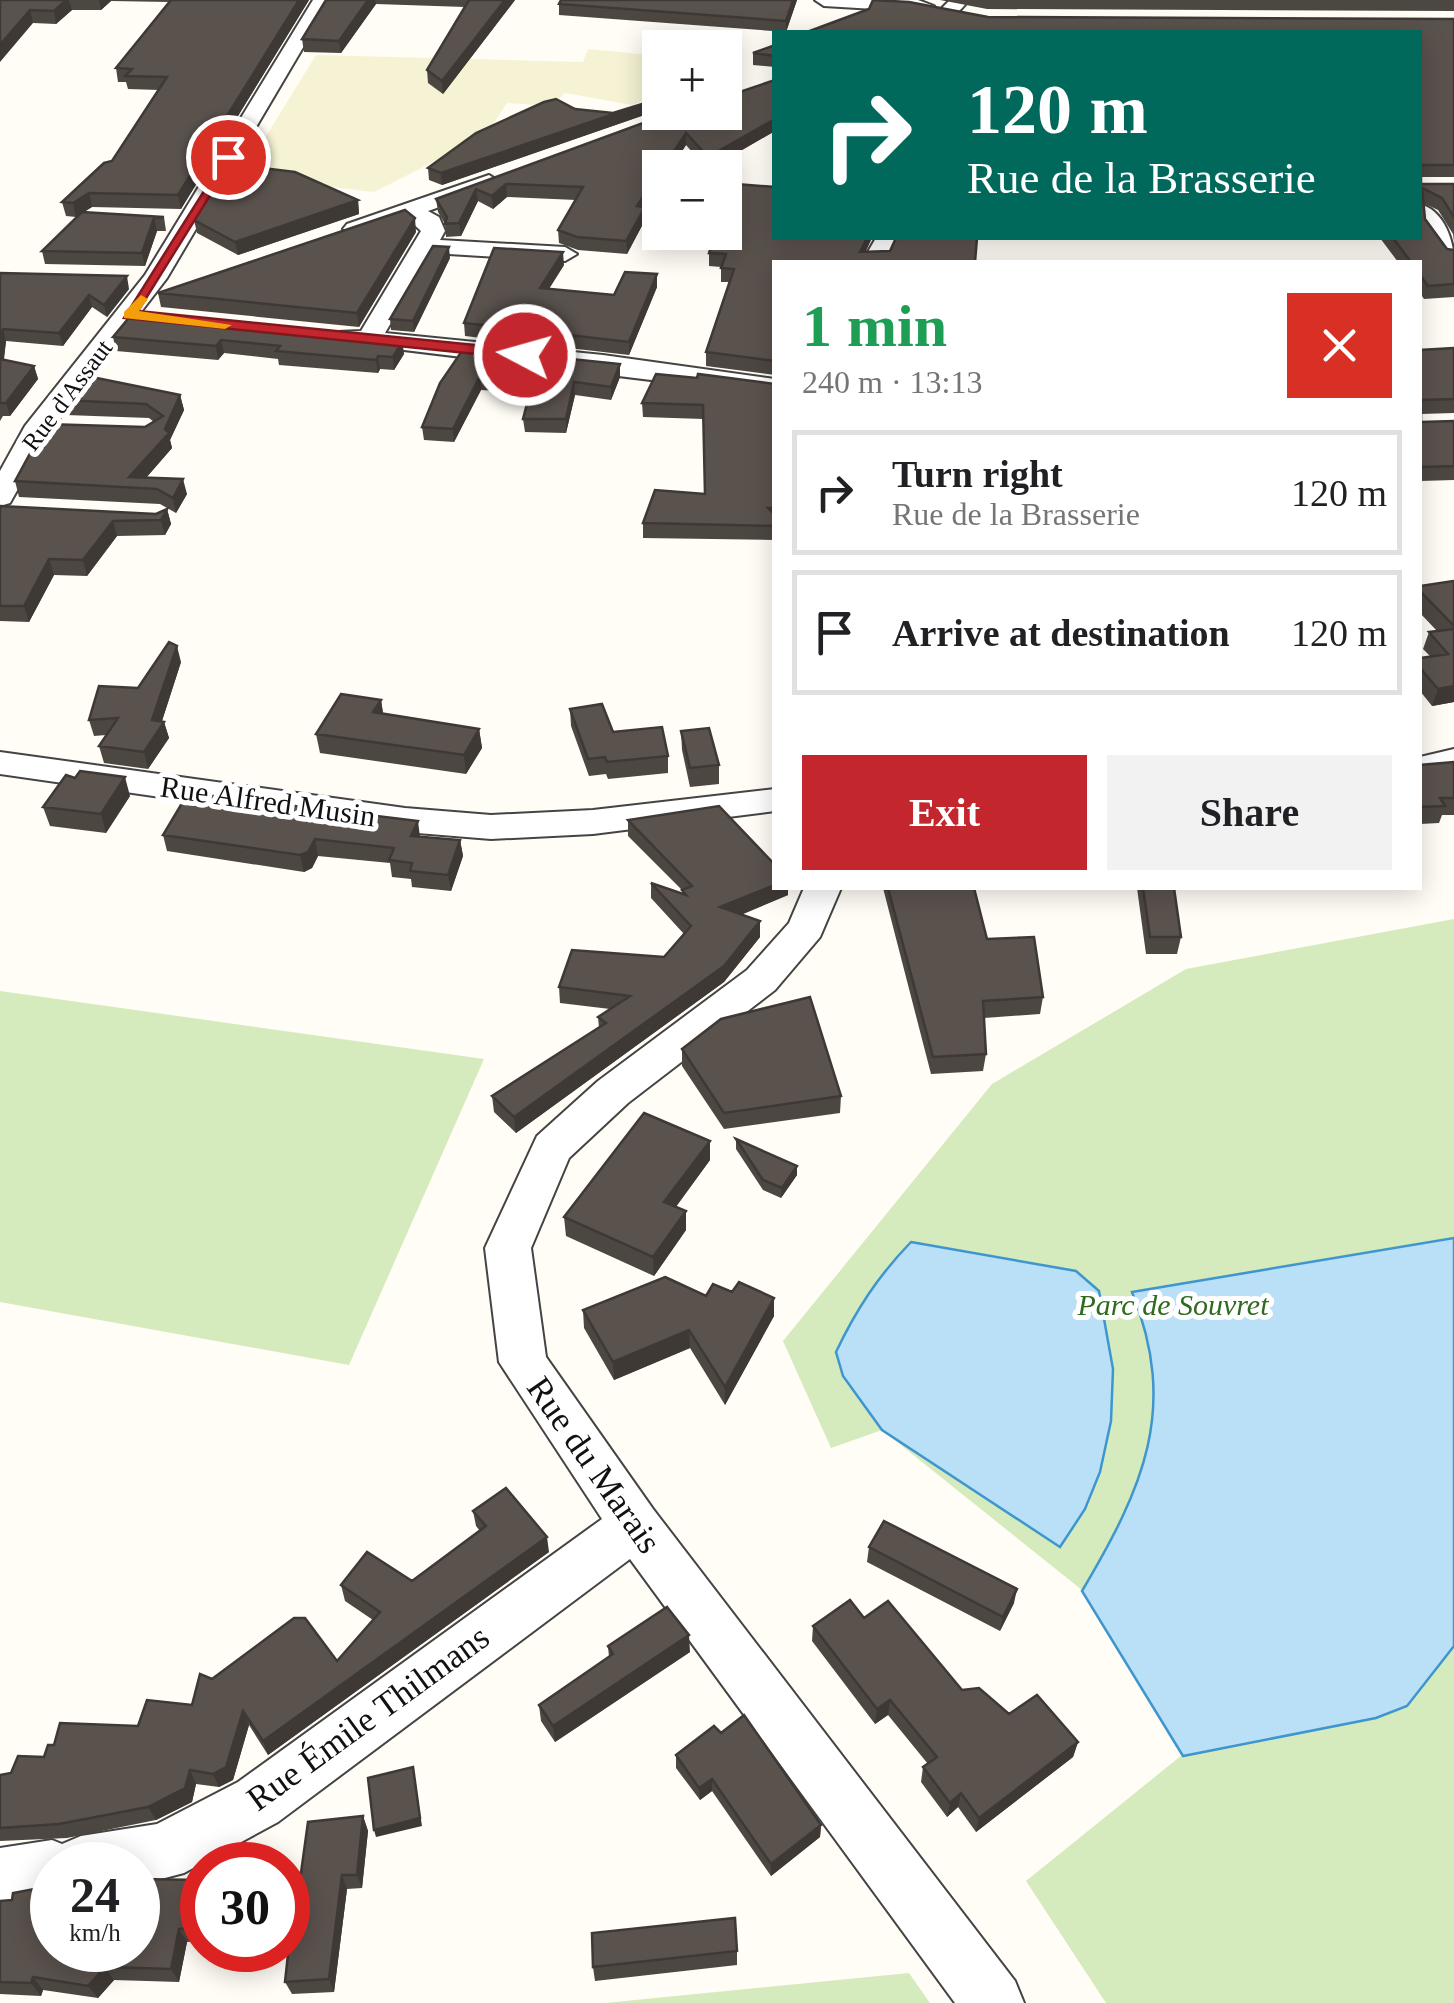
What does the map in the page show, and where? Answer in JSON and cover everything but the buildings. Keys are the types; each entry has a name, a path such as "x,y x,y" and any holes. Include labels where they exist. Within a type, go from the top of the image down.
{"street":[{"name":"Rue d'Assaut","path":"7,505 34,434 151,295 180,220 322,0"},
{"path":"824,0 909,4 958,15"},
{"path":"906,30 958,15"},
{"path":"338,235 520,172"},
{"path":"369,339 433,231 431,222 409,210"},
{"path":"1422,214 1454,255"},
{"path":"426,246 565,254"},
{"path":"116,277 151,295 166,318"},
{"path":"314,334 603,362 772,387"},
{"path":"0,440 76,428"},
{"path":"1422,768 1454,760"},
{"name":"Rue Alfred Musin","path":"0,763 405,820 491,827 593,822 772,800"},
{"name":"Rue du Marais","path":"821,890 806,928 762,980 613,1092 552,1148 508,1248 522,1362 635,1525 993,2003"},
{"name":"Rue Émile Thilmans","path":"160,1852 258,1802 635,1525"},
{"path":"0,1877 30,1872"}],"shaded area":[{"path":"588,49 642,54 642,101 632,105 565,93 552,106 507,103 493,124 459,149 374,192 241,177 316,55 583,62"}],"green space":[{"name":"Parc de Souvret","path":"1454,919 1454,2003 1106,2003 1026,1881 1182,1755 1082,1590 882,1430 831,1448 783,1341 992,1084 1186,969"},
{"path":"0,991 484,1059 349,1365 0,1302"},
{"path":"909,1973 930,2003 605,2003"}],"water":[{"path":"1454,1238 1454,1646 1407,1706 1376,1718 1183,1756 1082,1591 1122,1517 1148,1447 1153,1374 1146,1334 1132,1292"},
{"path":"911,1242 1076,1271 1099,1291 1113,1369 1111,1421 1100,1472 1085,1509 1060,1547 882,1430 843,1376 836,1352 878,1281"}],"slow traffic":[{"path":"141,299 129,315 225,325"}],"route":[{"path":"228,157 156,278 129,315 525,355"}]}
